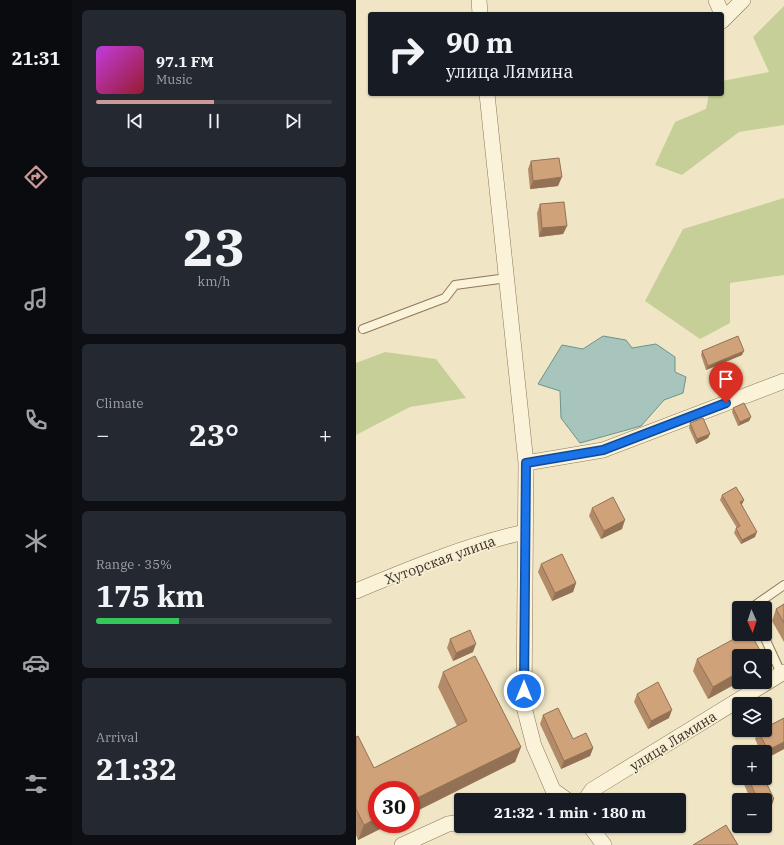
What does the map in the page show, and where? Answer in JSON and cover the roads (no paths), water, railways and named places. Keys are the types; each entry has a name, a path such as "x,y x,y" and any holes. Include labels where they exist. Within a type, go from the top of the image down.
{"street":[{"path":"479,0 480,12"},
{"path":"716,0 720,12"},
{"path":"724,15 743,0"},
{"path":"490,96 526,463 524,707 534,746 553,790 557,793"},
{"path":"526,463 603,450 784,381"},
{"name":"Хуторская улица","path":"356,591 497,538 525,532"},
{"name":"улица Лямина","path":"590,793 592,790 783,673"},
{"path":"402,845 448,824 454,823"},
{"path":"595,833 604,845"}],"lane":[{"path":"363,329 445,298 455,285 507,278"},
{"path":"761,601 784,585"},
{"path":"767,641 783,673"}],"water":[{"path":"603,336 626,340 632,348 656,344 675,357 675,372 686,377 683,393 664,400 641,426 580,443 561,418 560,391 538,384 562,345 583,349"}]}
